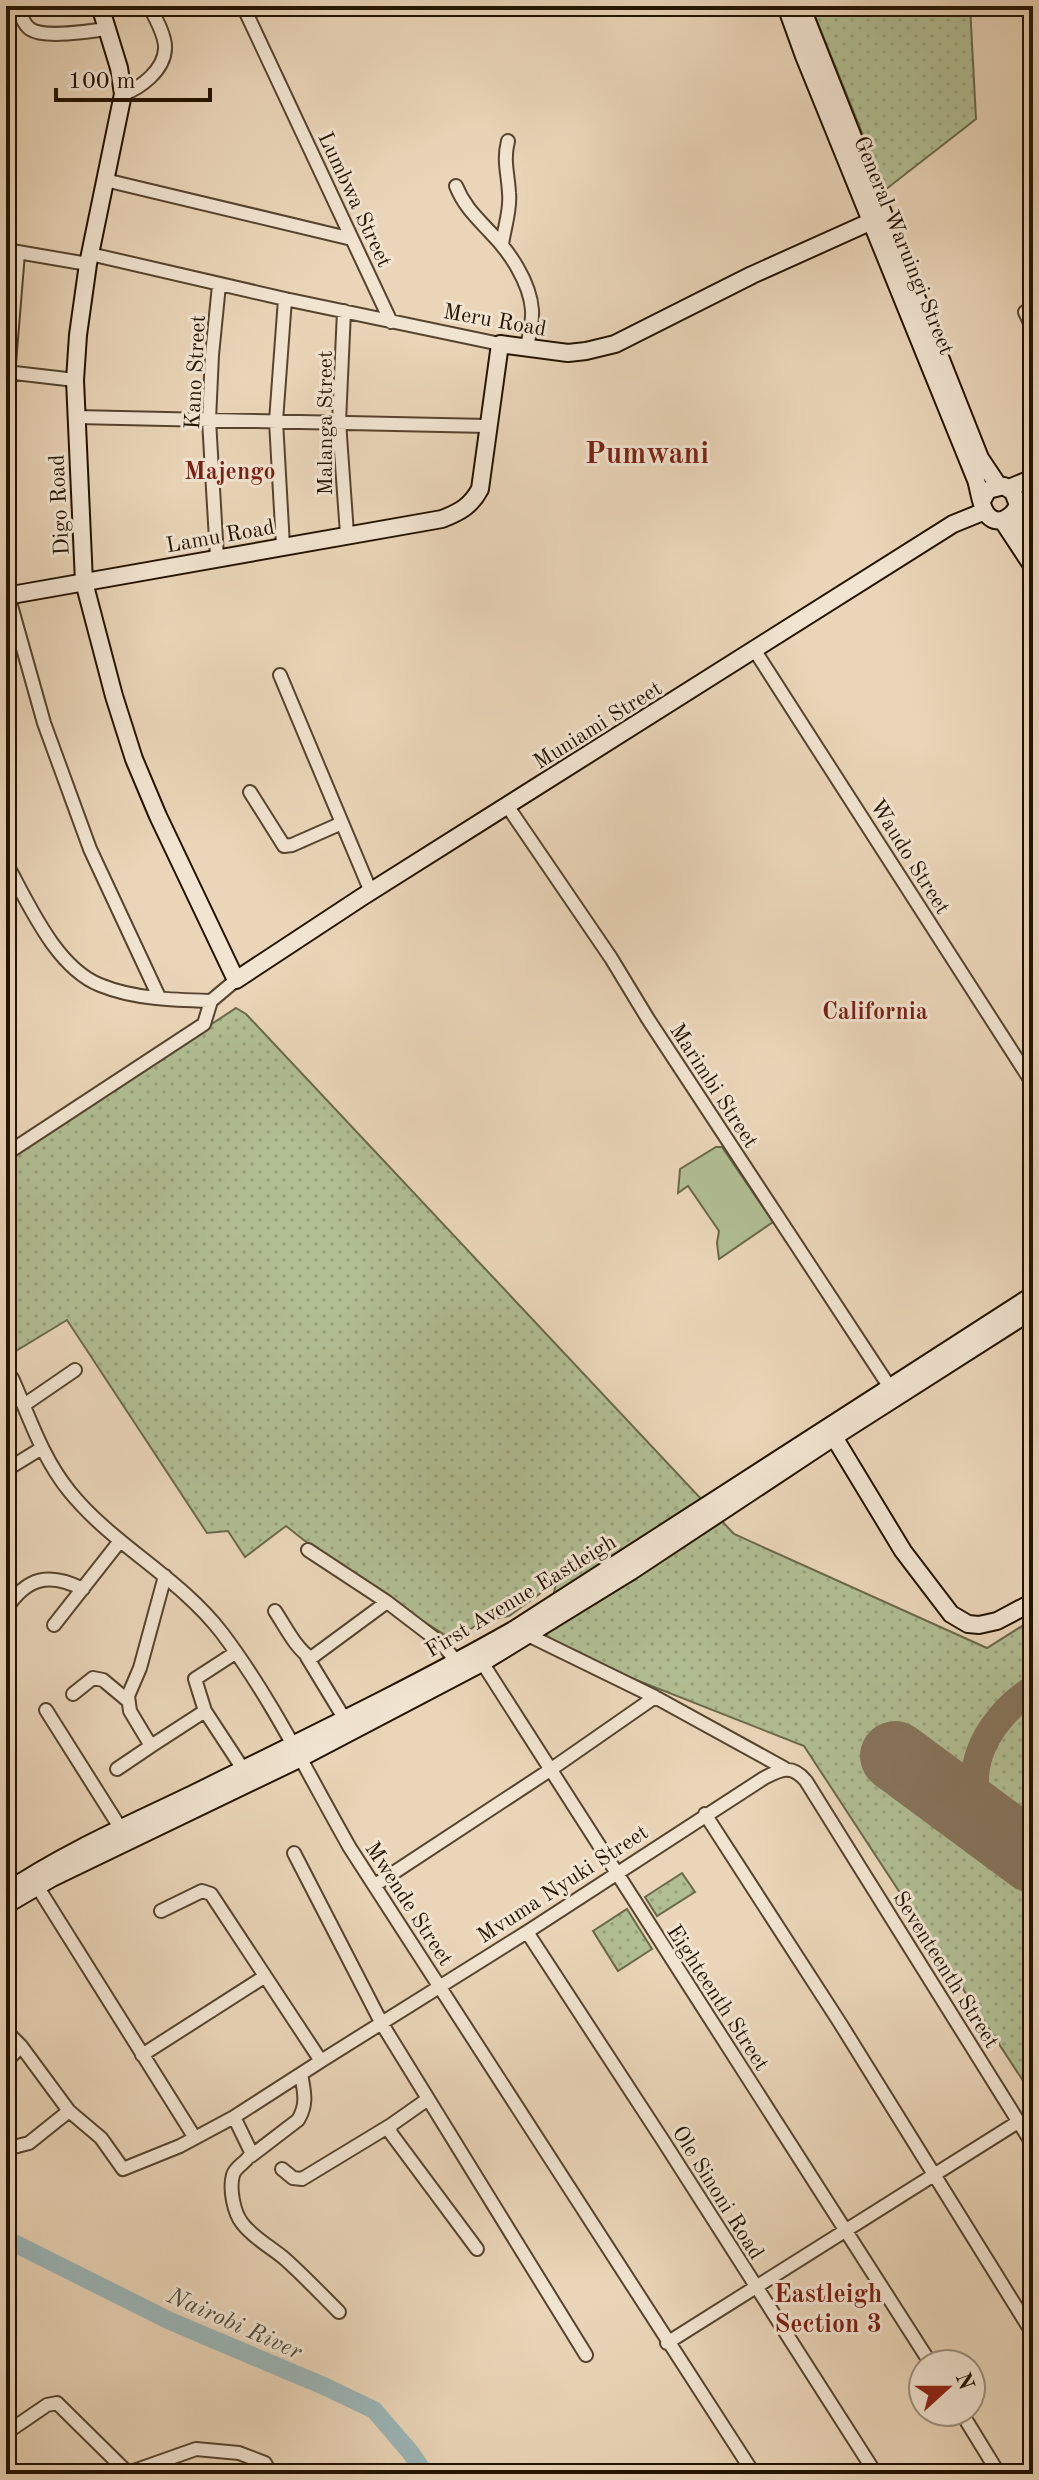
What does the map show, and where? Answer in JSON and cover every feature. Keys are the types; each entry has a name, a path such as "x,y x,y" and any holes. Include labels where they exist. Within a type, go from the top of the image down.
{"main road":[{"name":"Digo Road","path":"100,6 119,68 123,94 89,259 78,335 75,380 84,582 134,759 236,980"},
{"name":"General Waruingi Street","path":"786,6 983,506"},
{"name":"General Waruingi Street","path":"801,6 980,458 1003,487"},
{"name":"Meru Road","path":"500,344 568,353 615,344 752,275 872,221"},
{"path":"488,426 500,344"},
{"name":"Lamu Road","path":"7,596 442,519 474,501 480,489 488,426"},
{"path":"1033,478 988,490 983,506 993,519 1011,513 1033,494"},
{"path":"1003,487 1016,497 1011,513 1033,567"},
{"name":"Muniami Street","path":"236,980 983,506"},
{"path":"1011,513 1033,544"},
{"name":"First Avenue Eastleigh","path":"6,1892 57,1860 243,1769 296,1752 344,1718 457,1662 479,1657 538,1614 1033,1295"},
{"name":"First Avenue Eastleigh","path":"6,1905 37,1886 479,1657 528,1635 1033,1310"},
{"path":"834,1437 903,1551 951,1614 968,1624 979,1625 997,1621 1033,1602"}],"street":[{"path":"18,6 26,26 31,30 55,34 107,29"},
{"path":"123,94 146,82 165,53 166,46 149,6"},
{"name":"Lumbwa Street","path":"243,6 391,322"},
{"path":"502,245 510,192 504,156 508,141"},
{"path":"105,180 352,239"},
{"path":"456,186 469,211 502,245 521,276 530,297 532,312 527,347"},
{"path":"6,400 12,252"},
{"name":"Meru Road","path":"12,252 89,259 500,344"},
{"name":"Kano Street","path":"217,557 209,420 219,285"},
{"path":"283,546 276,421 285,299"},
{"name":"Malanga Street","path":"344,311 339,422 347,534"},
{"path":"1025,312 1033,329"},
{"path":"6,372 75,380"},
{"path":"76,417 488,426"},
{"path":"6,523 7,596 58,768 90,849 159,997"},
{"name":"Waudo Street","path":"755,651 1033,1084"},
{"path":"280,675 371,892"},
{"path":"250,792 284,846 342,823"},
{"name":"Marimbi Street","path":"508,807 576,911 611,958 889,1386"},
{"path":"6,863 49,939 69,963 97,984 134,995 211,1001"},
{"path":"6,1154 204,1024 211,1001 236,980"},
{"path":"24,1405 75,1370"},
{"name":"Mwende Street","path":"12,1378 42,1448 69,1491 120,1541 197,1603 235,1653 350,1848 754,2474"},
{"path":"6,1470 42,1448"},
{"path":"54,1625 120,1541"},
{"path":"308,1550 387,1602 442,1644 457,1662"},
{"path":"127,1700 140,1668 165,1576"},
{"path":"6,1609 20,1590 38,1581 66,1581 83,1589"},
{"path":"307,1657 313,1656 387,1602"},
{"path":"275,1611 344,1718"},
{"path":"528,1635 655,1697 784,1768"},
{"path":"235,1653 195,1679 205,1711 243,1769"},
{"name":"Eighteenth Street","path":"479,1657 921,2348"},
{"path":"73,1694 93,1678 103,1680 127,1700 130,1711 151,1746"},
{"path":"375,1885 655,1697"},
{"path":"46,1710 121,1829"},
{"path":"117,1769 205,1711"},
{"name":"Mvuma Nyuki Street","path":"69,2111 101,2138 123,2169 195,2138 234,2117 440,1984 527,1932 705,1814 784,1768"},
{"name":"Seventeenth Street","path":"784,1768 799,1773 1033,2145"},
{"path":"705,1814 840,2023 1033,2334"},
{"path":"294,1853 382,2024 586,2355"},
{"path":"37,1886 195,2138"},
{"path":"161,1911 194,1894 207,1891 321,2061"},
{"name":"Ole Sinoni Road","path":"527,1932 876,2474"},
{"path":"142,2055 264,1977"},
{"path":"6,2031 21,2046 69,2111 29,2143 6,2149"},
{"path":"6,2062 21,2046"},
{"path":"301,2074 305,2100 303,2112 298,2120 234,2173 233,2199 247,2230 285,2260 339,2312"},
{"path":"282,2169 293,2178 302,2179 428,2099"},
{"path":"234,2117 250,2147 251,2156"},
{"path":"667,2343 1018,2122"},
{"path":"391,2125 390,2132 477,2249"},
{"path":"6,2433 47,2405 57,2403 128,2474 196,2449 239,2453 265,2463 271,2474"},
{"path":"971,2428 999,2474"}],"green space":[{"path":"811,6 970,6 976,119 885,190"},
{"path":"236,1008 246,1014 734,1534 987,1648 1033,1619 1033,2096 804,1746 545,1644 556,1582 509,1616 485,1620 453,1640 339,1568 286,1526 245,1557 228,1531 207,1533 67,1320 6,1357 6,1159"},
{"path":"716,1147 722,1147 773,1222 719,1259 719,1231 688,1186 678,1193 680,1169"},
{"path":"682,1873 695,1892 657,1916 645,1897"},
{"path":"627,1909 652,1949 618,1971 593,1931"}],"waterway":[{"name":"Nairobi River","path":"6,2239 170,2321 374,2410 425,2474"}],"taxiway":[{"path":"997,1832 983,1813 976,1793 975,1774 979,1754 1000,1718 1033,1689"}],"runway":[{"path":"895,1756 1033,1858"}],"district":[{"name":"Pumwani","path":"647,453"},
{"name":"Majengo","path":"230,471"},
{"name":"California","path":"875,1011"},
{"name":"Eastleigh Section 3","path":"828,2308"}]}
